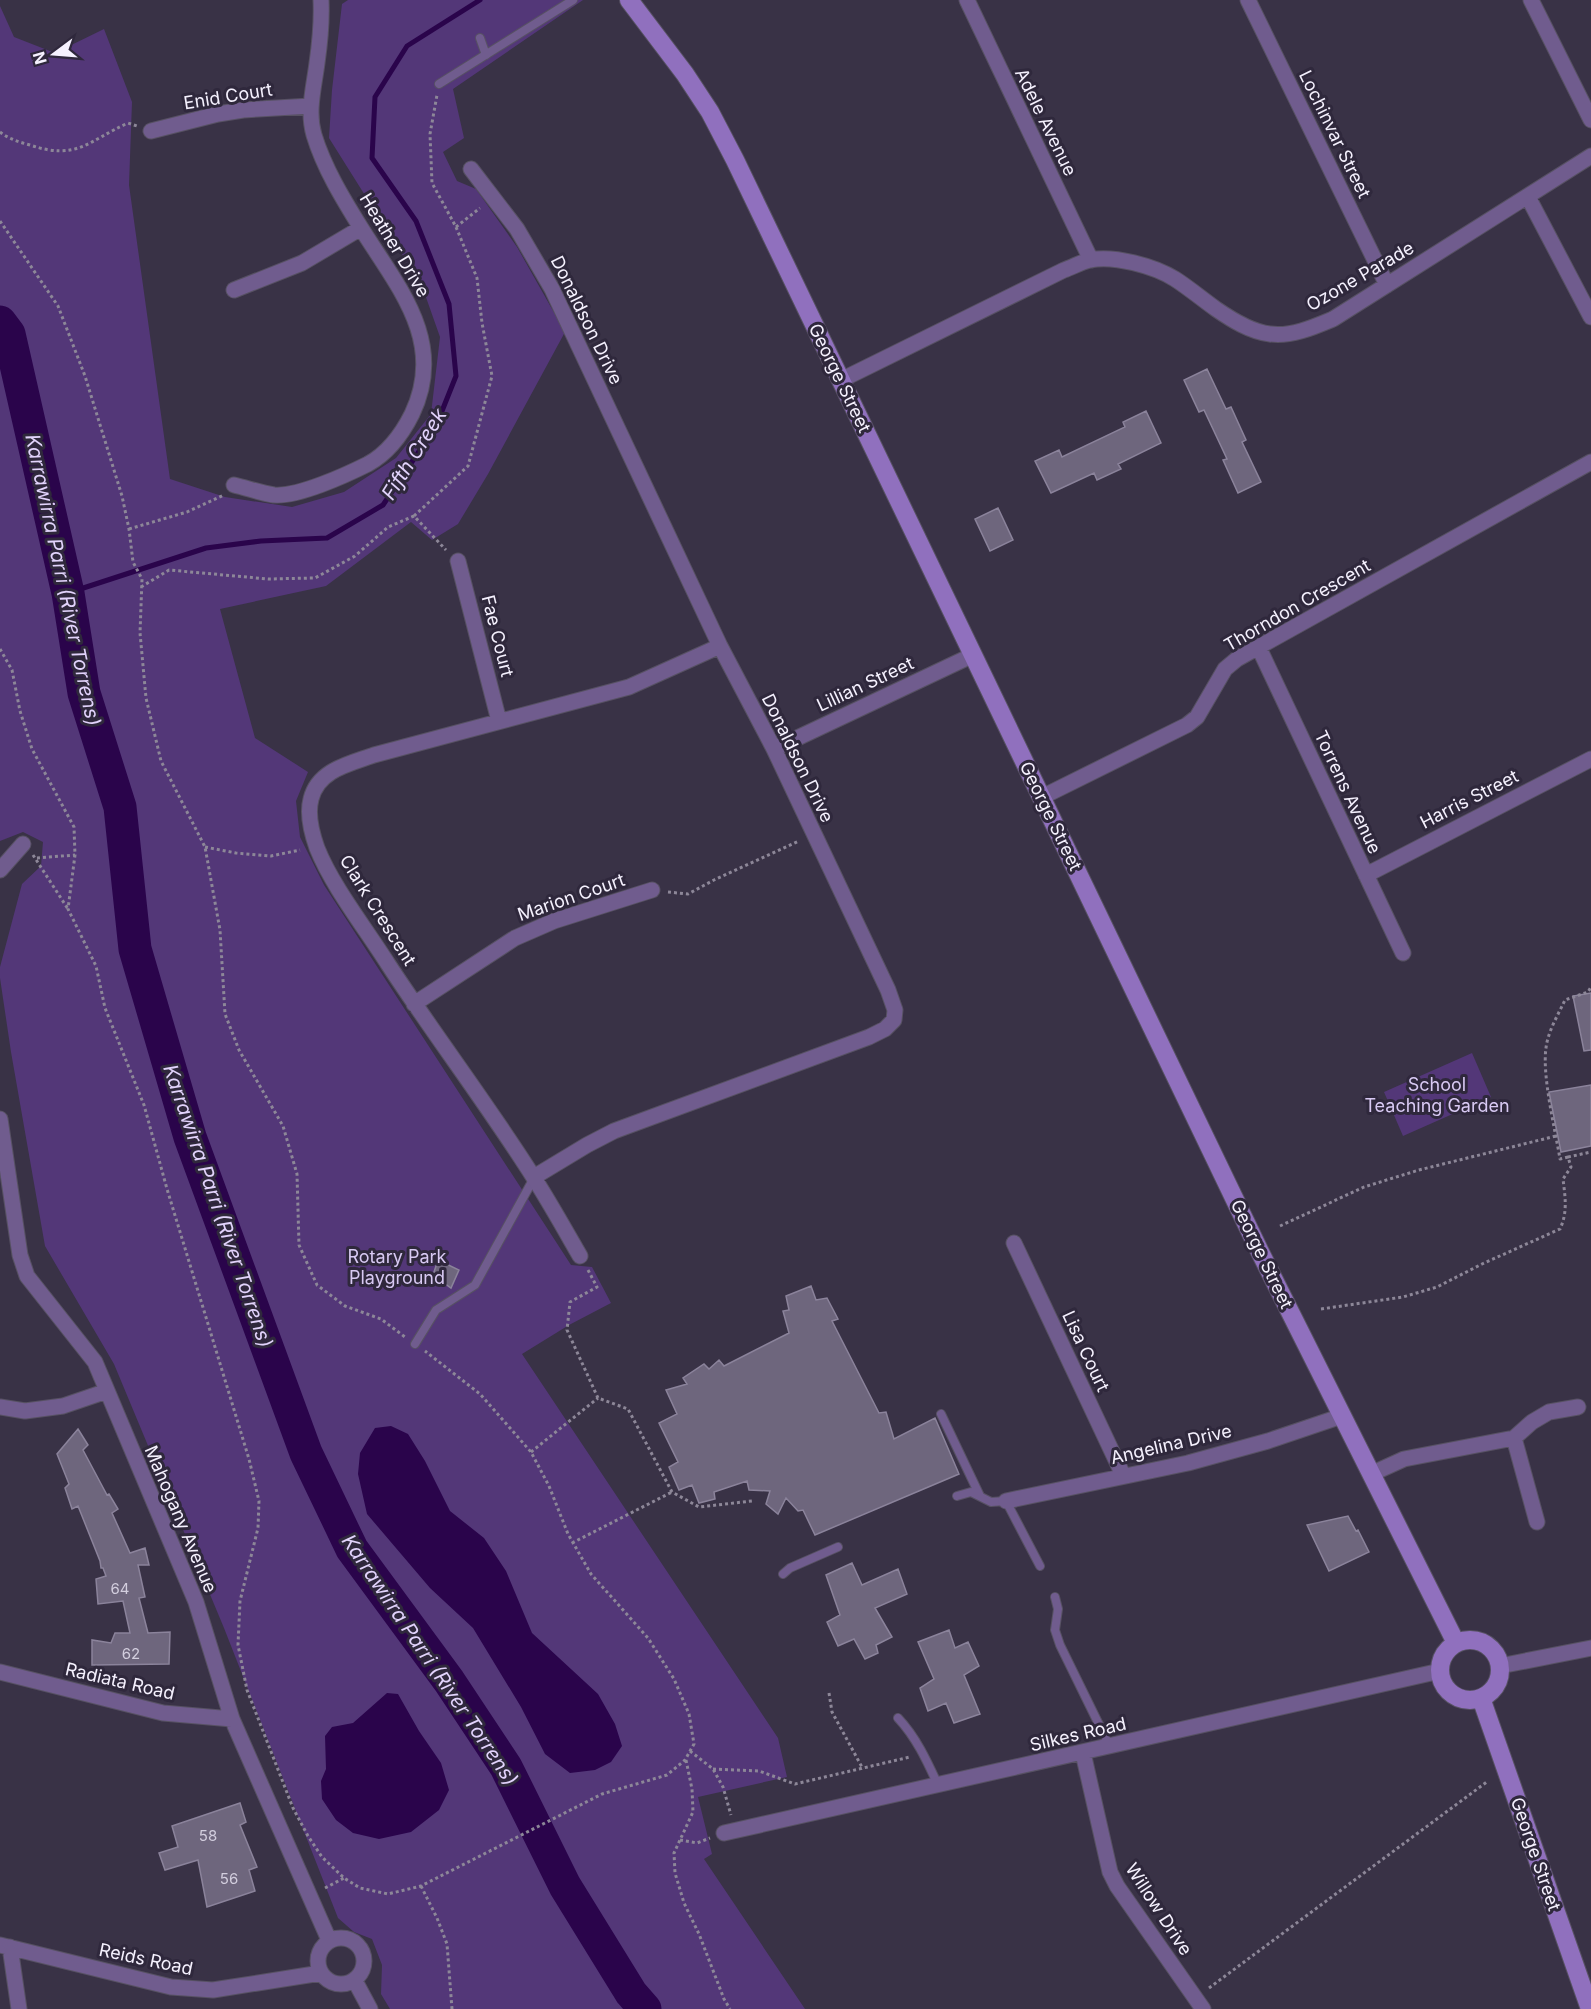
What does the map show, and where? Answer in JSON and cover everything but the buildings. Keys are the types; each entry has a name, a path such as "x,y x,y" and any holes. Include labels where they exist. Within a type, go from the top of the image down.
{"street":[{"name":"Heather Drive","path":"238,486 275,495 320,485 375,460 391,446 406,427 416,406 422,380 423,351 418,327 408,302 328,172 313,133 310,106 320,43 321,0"},
{"name":"George Street","path":"629,0 685,74 710,112 735,160 1260,1252 1456,1643"},
{"name":"Adele Avenue","path":"967,0 1091,260"},
{"name":"Lochinvar Street","path":"1248,0 1387,285"},
{"path":"1531,0 1591,120"},
{"name":"Enid Court","path":"151,131 226,113 310,106"},
{"name":"Ozone Parade","path":"841,380 1064,270 1091,260 1119,260 1155,270 1173,278 1230,318 1270,334 1287,334 1306,329 1333,319 1591,156"},
{"name":"Donaldson Drive","path":"471,169 517,229 552,289 720,646 774,749 888,990 895,1010 894,1020 885,1029 851,1045 614,1131 534,1177"},
{"path":"1528,197 1591,317"},
{"path":"234,290 302,263 362,228"},
{"name":"Thorndon Crescent","path":"1042,797 1187,725 1197,717 1225,669 1258,648 1591,462"},
{"name":"Fae Court","path":"459,563 499,721"},
{"name":"Clark Crescent","path":"580,1256 534,1177 414,1004 328,872 317,847 310,818 310,801 316,784 329,773 374,755 628,687 720,646"},
{"name":"Torrens Avenue","path":"1258,648 1403,953"},
{"name":"Lillian Street","path":"774,749 973,655"},
{"name":"Harris Street","path":"1365,875 1591,759"},
{"path":"0,870 22,844"},
{"name":"Marion Court","path":"414,1004 515,938 554,921 652,890"},
{"name":"Mahogany Avenue","path":"0,1119 21,1255 27,1276 95,1362 195,1602 232,1719 329,1941"},
{"name":"Lisa Court","path":"1014,1243 1124,1475"},
{"path":"0,1407 25,1412 63,1406 107,1391"},
{"path":"1371,1474 1404,1459 1514,1438 1532,1422 1549,1413 1578,1407"},
{"name":"Angelina Drive","path":"1006,1501 1188,1463 1342,1416"},
{"path":"1514,1438 1537,1522"},
{"path":"1475,1641 1485,1644 1493,1651 1500,1666 1500,1675 1497,1685 1490,1693 1481,1698 1468,1700 1458,1698 1443,1684 1440,1671 1442,1658 1456,1643 1475,1641"},
{"path":"1500,1666 1591,1648"},
{"name":"Silkes Road","path":"729,1831 1440,1671"},
{"name":"Radiata Road","path":"0,1672 163,1713 232,1719"},
{"name":"George Street","path":"1481,1698 1590,2009"},
{"name":"Willow Drive","path":"1083,1753 1110,1872 1117,1886 1199,2004"},
{"path":"336,1938 351,1939 362,1949 364,1964 355,1981 338,1984 321,1973 318,1959 323,1945 329,1941 336,1938"},
{"path":"5,1946 19,2009"},
{"name":"Reids Road","path":"5,1946 171,1987 213,1990 321,1973"},
{"path":"355,1981 370,2009"}],"lane":[{"path":"439,84 573,0"},
{"path":"480,38 486,55"},
{"path":"415,1344 436,1310 475,1285 534,1177"},
{"path":"941,1413 980,1496"},
{"path":"957,1496 971,1492 996,1503 1006,1501 1040,1566"},
{"path":"783,1574 790,1568 838,1547"},
{"path":"1055,1597 1058,1609 1055,1630 1060,1645 1110,1747"},
{"path":"898,1718 906,1726 923,1754 938,1785"}],"path":[{"path":"141,587 169,570 268,579 315,578 355,556 388,527 414,516 468,466 492,376 482,323 477,278 456,227 432,183 430,134 439,84"},
{"path":"0,132 7,138 48,151 66,152 81,148 128,123 151,131"},
{"path":"456,227 493,198"},
{"path":"0,221 58,306 85,376 122,496 133,562 142,579 140,633 146,698 161,761 205,847 220,930 225,1014 239,1050 283,1126 297,1174 299,1245 317,1285 345,1306 381,1319 480,1394 531,1452 549,1486 572,1543 591,1574 648,1638 674,1679 690,1714 694,1744 686,1760 667,1775 602,1794 421,1886 388,1894 360,1888 322,1857 293,1808 247,1690 238,1646 240,1601 258,1528 259,1501 249,1459 167,1189 144,1105 105,1008 96,966 68,909 37,858 22,844"},
{"path":"129,529 187,512 238,486"},
{"path":"414,516 459,563"},
{"path":"0,649 12,670 20,711 32,749 74,827 75,855 68,909"},
{"path":"652,890 688,894 814,834"},
{"path":"205,847 271,856 317,847"},
{"path":"37,858 75,855"},
{"path":"1591,987 1588,992 1565,1000 1554,1022 1546,1047 1546,1068 1560,1159 1591,1152"},
{"path":"1280,1226 1364,1187 1419,1170 1556,1136"},
{"path":"1321,1309 1403,1297 1437,1287 1560,1229 1564,1220 1566,1200 1563,1179 1571,1167 1568,1157"},
{"path":"580,1256 597,1287 570,1302 567,1330 598,1398 628,1410 672,1492 699,1507 752,1501"},
{"path":"531,1452 598,1398"},
{"path":"572,1543 672,1492"},
{"path":"829,1693 832,1712 863,1769"},
{"path":"680,1840 697,1843 729,1831 723,1787 713,1769 690,1750"},
{"path":"713,1769 759,1771 795,1784 923,1754"},
{"path":"686,1760 692,1789 693,1812 674,1853 675,1873 684,1902 724,2000 730,2009"},
{"path":"1199,2004 1488,1781"},
{"path":"421,1886 447,1944 452,2009"}],"green space":[{"name":"Rotary Park Playground","path":"348,0 583,0 453,89 464,138 443,152 457,181 476,189 517,247 565,332 488,474 458,524 432,540 411,522 326,586 220,609 255,738 308,772 296,801 300,837 324,885 571,1265 592,1267 611,1303 522,1354 778,1738 787,1777 698,1797 712,1854 704,1859 805,2009 390,2009 381,1994 382,1965 372,1939 354,1932 338,1918 224,1628 114,1364 45,1246 0,978 0,967 22,884 41,866 43,842 23,832 0,841 0,6 14,37 55,53 104,29 132,102 129,185 170,479 225,497 292,507 344,492 396,458 431,414 440,337 422,286 329,138 342,4"},
{"name":"School Teaching Garden","path":"1472,1053 1491,1097 1403,1136 1384,1092"}],"shaded area":[{"path":"391,1426 408,1434 425,1461 450,1511 484,1538 506,1571 532,1633 598,1694 615,1724 622,1746 611,1762 595,1770 570,1773 545,1754 521,1707 473,1628 430,1588 367,1514 358,1474 360,1453 375,1428"},
{"path":"387,1693 398,1694 441,1763 449,1790 439,1810 411,1832 379,1839 353,1833 336,1820 322,1799 321,1781 326,1769 325,1736 332,1727 353,1723"}],"waterway":[{"name":"Fifth Creek","path":"68,593 206,548 261,541 327,538 383,505 436,426 456,376 449,304 416,221 372,158 375,97 407,46 480,0"},
{"name":"Karrawirra Parri (River Torrens)","path":"0,322 9,334 68,593 84,693 120,807 135,949 190,1137 306,1453 352,1549 449,1681 506,1767 565,1886 631,1993 645,2009"}]}
